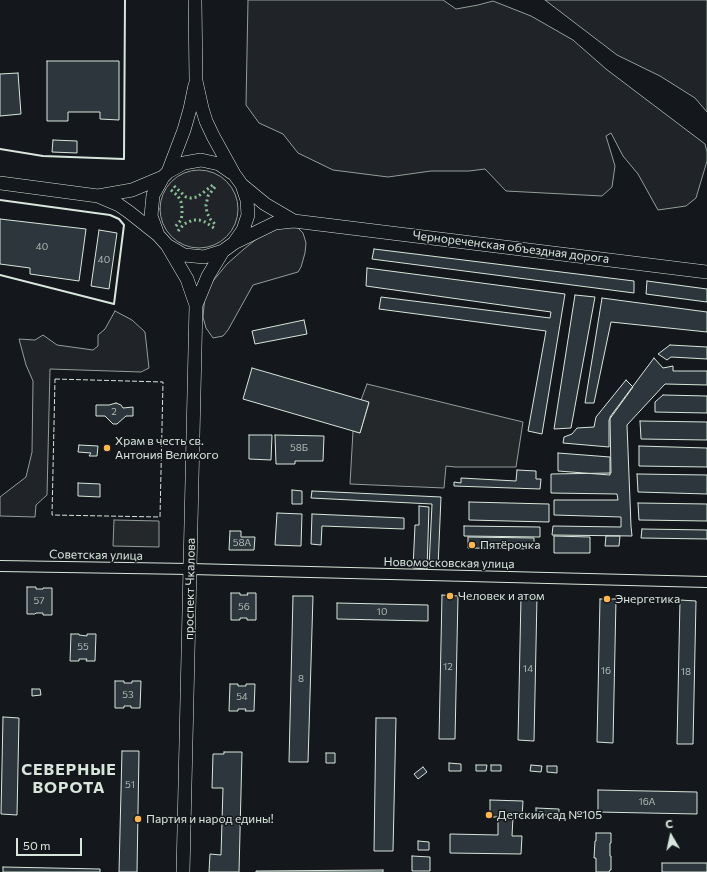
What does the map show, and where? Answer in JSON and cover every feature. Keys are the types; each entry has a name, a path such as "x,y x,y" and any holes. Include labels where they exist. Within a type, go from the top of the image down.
{"main road":[{"path":"195,0 196,81 206,121 234,174 242,185 266,204 294,221"},
{"path":"196,81 184,130 165,174 153,195 151,216 162,240 187,279 196,305"},
{"path":"0,183 98,196 132,190 184,163 201,160 219,164 234,174"},
{"path":"234,243 243,230 248,215 247,200 242,185"},
{"path":"98,196 129,212 162,240 184,255 204,257 223,251 234,243 275,223 294,221"},
{"name":"Чернореченская объездная дорога","path":"294,221 707,272"},
{"path":"196,305 208,276 223,251"},
{"name":"проспект Чкалова","path":"183,872 196,305"}],"street":[{"name":"Советская улица","path":"0,566 191,569"},
{"name":"Новомосковская улица","path":"191,569 707,582"}],"shaded area":[{"path":"248,0 443,0 456,9 493,1 531,16 573,40 606,69 705,144 707,161 696,198 686,206 658,210 638,174 623,156 611,133 606,136 615,166 612,187 602,196 506,191 485,169 469,171 431,171 388,177 333,170 298,153 283,134 259,123 246,105"},
{"path":"545,0 707,0 707,112 695,98 660,76 617,55"},
{"path":"199,170 214,173 227,181 235,194 238,209 235,224 227,237 214,245 199,248 184,245 171,237 163,224 160,209 163,194 171,181 184,173"},
{"path":"277,226 297,227 303,233 306,243 301,267 298,272 253,285 228,330 223,336 213,338 206,328 203,317 205,295 213,281 227,264 244,249 259,237"},
{"path":"115,311 132,320 145,332 149,368 141,372 50,369 47,495 36,505 35,517 0,516 0,497 26,477 32,452 33,381 26,365 19,339 35,340 43,335 57,345 93,350 98,346 98,335 105,329"},
{"path":"367,384 523,422 516,467 446,466 444,488 350,484 353,431 360,433 369,403 361,400"},
{"path":"114,520 159,521 159,547 113,546"}],"building":[{"path":"47,61 119,61 119,120 100,119 100,112 68,112 68,121 47,121"},
{"path":"18,73 21,114 0,116 0,74"},
{"path":"53,140 77,141 77,153 52,152"},
{"path":"0,219 86,229 79,281 30,274 30,268 0,264"},
{"path":"99,230 117,233 109,289 91,286"},
{"path":"374,249 634,281 634,293 372,259"},
{"path":"367,268 565,294 542,434 528,431 546,331 379,309 381,297 550,318 551,312 366,286"},
{"path":"647,281 707,289 707,302 646,294"},
{"path":"575,295 595,297 571,428 554,429"},
{"path":"602,298 707,312 707,332 611,322 594,403 585,403"},
{"path":"304,320 307,334 255,344 252,331"},
{"path":"670,345 707,347 707,359 671,357 667,360 658,354"},
{"path":"654,358 663,368 673,366 673,371 707,371 707,385 665,384 627,425 632,536 552,535 553,526 621,527 621,517 554,515 554,500 618,500 617,494 551,493 551,474 611,473 610,417"},
{"path":"252,368 369,402 360,433 243,399"},
{"path":"626,380 633,387 609,420 609,447 563,443 564,437 572,434 577,428 594,427 596,417"},
{"path":"663,395 707,396 707,413 655,412 655,402"},
{"name":"Храм в честь св. Антония Великого","path":"116,403 121,405 123,408 133,407 133,416 126,416 117,424 113,424 105,416 96,416 96,405 109,405"},
{"path":"640,421 707,422 707,440 641,439"},
{"path":"249,435 272,435 271,460 249,459"},
{"path":"275,435 324,436 323,461 295,461 295,464 276,464"},
{"path":"79,445 98,446 97,456 89,456 91,453 78,452"},
{"path":"639,446 707,448 707,467 639,466"},
{"path":"558,453 610,457 610,475 558,471"},
{"path":"517,470 536,471 536,479 541,479 540,489 454,486 454,482 461,483 461,478 516,481"},
{"path":"637,474 707,475 707,494 638,492"},
{"path":"78,483 100,484 100,497 78,496"},
{"path":"292,490 302,491 302,504 292,504"},
{"path":"312,491 441,497 438,567 429,567 432,504 311,498"},
{"path":"469,502 549,504 549,522 469,520"},
{"path":"638,503 707,504 707,521 639,520"},
{"path":"419,506 429,507 427,569 413,568 415,525 419,525"},
{"path":"277,513 302,514 301,546 275,545"},
{"path":"312,514 404,518 404,529 322,526 321,545 311,544"},
{"path":"464,526 540,527 540,537 464,536"},
{"path":"642,529 707,530 707,539 641,538"},
{"path":"230,531 241,531 241,537 255,537 254,550 229,550"},
{"path":"554,536 590,537 590,553 554,553"},
{"path":"606,536 620,536 619,546 605,546"},
{"path":"468,537 534,538 534,549 468,548"},
{"path":"27,587 36,587 36,589 52,588 52,615 43,615 43,613 27,614"},
{"path":"231,593 248,595 247,593 256,593 256,620 240,618 240,620 231,620"},
{"path":"442,595 458,596 455,739 439,739"},
{"path":"293,596 313,596 308,762 289,762"},
{"path":"521,597 537,597 534,741 518,740"},
{"path":"600,599 616,599 613,743 597,742"},
{"path":"680,600 696,601 693,744 677,744"},
{"path":"337,603 428,605 428,621 337,619"},
{"path":"71,634 87,636 87,634 96,634 95,661 79,659 79,661 70,661"},
{"path":"115,681 132,683 132,681 141,681 140,708 124,706 124,708 115,708"},
{"path":"230,684 246,686 246,684 255,684 254,711 238,709 238,711 229,711"},
{"path":"32,689 40,689 41,695 32,696"},
{"path":"3,717 19,718 17,815 1,814"},
{"path":"376,718 396,718 393,851 374,851"},
{"path":"122,751 139,751 137,872 119,872"},
{"path":"224,752 242,752 239,872 209,872 210,854 221,855 223,788 212,788 213,754 224,754"},
{"path":"326,753 335,753 335,763 326,763"},
{"path":"449,763 461,764 461,771 449,771"},
{"path":"476,765 487,765 486,771 476,771"},
{"path":"491,765 501,765 501,771 491,771"},
{"path":"531,765 542,766 541,772 530,771"},
{"path":"547,766 557,766 557,773 547,772"},
{"path":"423,767 427,772 418,779 414,774"},
{"path":"598,790 697,792 697,814 598,812"},
{"path":"490,800 523,801 522,817 513,817 512,836 522,836 521,854 450,853 450,834 498,835 498,817 490,817"},
{"path":"536,808 559,809 559,815 536,815"},
{"path":"596,833 611,833 611,870 609,872 596,872 596,858 594,858"},
{"path":"418,841 429,842 429,850 418,850"},
{"path":"412,856 430,857 430,871 412,871"},
{"path":"662,863 707,863 707,872 662,872"},
{"path":"3,867 100,869 100,872 3,872"},
{"path":"383,870 383,872 256,872 256,871"}],"hedge":[{"path":"174,186 186,197 191,198 197,197 214,184"},
{"path":"215,187 208,196 206,205 207,213 216,225"},
{"path":"171,190 178,196 182,208 181,220 174,228"},
{"path":"178,231 184,224 193,220 205,222 214,228"}],"fence":[{"path":"55,379 163,382 160,517 52,515 55,379"}],"wall":[{"path":"0,149 43,156 124,159 125,0"},
{"path":"0,200 110,215 119,219 124,225 114,304 0,275"}],"place":[{"name":"Храм в честь св. Антония Великого","path":"107,448"},
{"name":"Пятёрочка","path":"472,545"},
{"name":"Человек и атом","path":"450,596"},
{"name":"Энергетика","path":"607,599"},
{"name":"Детский сад №105","path":"489,815"},
{"name":"Партия и народ едины!","path":"138,819"}],"district":[{"name":"СЕВЕРНЫЕ ВОРОТА","path":"69,779"}]}
